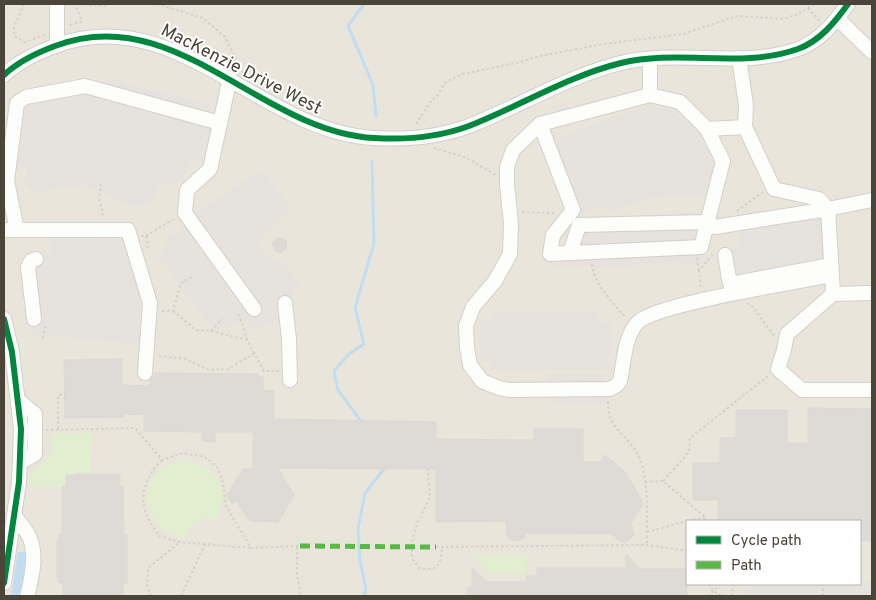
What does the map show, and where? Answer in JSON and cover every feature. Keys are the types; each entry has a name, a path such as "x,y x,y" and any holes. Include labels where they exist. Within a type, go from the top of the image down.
{"street":[{"path":"57,4 57,45"},
{"path":"844,8 872,52"},
{"name":"MacKenzie Drive West","path":"4,75 30,56 68,40 92,36 118,35 144,38 168,46 230,78 282,109 325,128 372,138 418,137 448,132 468,126 578,78 622,63 676,56 739,58 772,56 801,48 825,33 844,8"},
{"path":"739,58 746,105 745,127 774,189 819,198 828,209 833,294"},
{"path":"650,60 650,95"},
{"path":"230,78 210,169 187,190 186,213 254,309"},
{"path":"145,373 150,303 128,230 10,230 7,181 17,103 26,97 85,86 220,123"},
{"path":"540,124 573,210 553,235 550,254 701,247 723,161 707,129 680,102 650,95 540,124 514,150 507,167 510,254 495,281 473,307 466,326 470,365 482,381 509,390 610,389 620,381 629,334 638,321 655,312 832,270"},
{"path":"707,129 745,127"},
{"path":"570,253 579,225 708,222 715,227 872,200"},
{"path":"721,252 730,284 832,270"},
{"path":"36,259 31,261 28,267 40,320"},
{"path":"872,292 833,294 787,334 778,368 802,390 872,390"},
{"path":"285,303 290,375"},
{"path":"4,319 12,352 22,429 14,515 4,583"},
{"path":"19,401 35,414 35,454 20,463"},
{"path":"14,515 29,536 33,554 32,580 27,596"}],"path":[{"path":"24,4 14,27 14,36 25,42 82,21 75,4 103,6 111,4"},
{"path":"156,4 203,18 225,37 245,76 246,88"},
{"path":"418,137 416,125 431,101 438,95 445,83 462,74 540,56 595,46 683,34 737,16 784,19 798,14 814,4"},
{"path":"429,146 465,157 507,181"},
{"path":"732,223 738,209 767,190 770,181"},
{"path":"101,184 98,198 107,230"},
{"path":"509,211 557,213 573,210"},
{"path":"129,236 146,236 186,213"},
{"path":"592,252 592,271 608,298 634,327"},
{"path":"702,301 699,271 721,252"},
{"path":"174,311 181,283 193,276"},
{"path":"745,303 752,306 784,350"},
{"path":"149,312 174,311 196,330 211,331 248,340"},
{"path":"239,314 248,340 264,371 290,375"},
{"path":"211,331 222,319"},
{"path":"40,320 44,338"},
{"path":"146,357 185,359 209,370 228,369 255,353"},
{"path":"663,481 689,452 690,438 778,368"},
{"path":"58,430 58,394 65,394"},
{"path":"608,398 608,412 612,423 638,456 645,482 647,545"},
{"path":"35,430 135,428 162,460"},
{"path":"251,548 226,506 223,484 218,468 205,457 183,453 162,460 151,470 144,491 144,509 158,536 180,542 251,548 298,546 297,574 301,596"},
{"path":"428,468 430,498 417,524 412,542 412,558 419,568 427,570 436,567 441,561 442,547"},
{"path":"645,482 663,481 705,517"},
{"path":"692,520 705,517"},
{"path":"646,532 686,522"},
{"path":"151,596 146,586 148,568 180,542"},
{"path":"181,596 205,544"},
{"path":"436,547 647,545 686,551"},
{"path":"710,585 713,591 722,596"},
{"path":"708,596 720,585"}],"shaded area":[{"path":"4,4 872,4 872,596 4,596"},
{"path":"108,80 211,104 211,115 215,116 207,163 192,159 184,179 174,184 160,183 155,196 147,206 134,206 82,185 42,191 31,190 25,184 26,167 4,161 11,101 17,94"},
{"path":"642,107 675,109 677,117 699,118 714,157 714,180 706,186 703,196 653,197 608,213 602,205 577,215 554,160 558,148 557,138"},
{"path":"260,170 287,200 289,211 258,242 267,256 284,263 300,286 292,291 294,316 249,330 246,320 218,330 209,324 161,261 161,252 169,237 186,225 203,208"},
{"path":"716,211 700,263 550,269 556,246 564,248 582,219"},
{"path":"823,213 828,282 730,298 719,262 724,252 739,246 740,237 736,228"},
{"path":"50,236 126,240 140,281 143,304 141,344 34,334 25,262 31,255 51,254"},
{"path":"492,313 598,313 598,323 611,323 611,370 490,370 490,361 481,361 481,321 492,321"},
{"path":"548,373 604,373 605,403 553,403 553,393 548,393"},
{"path":"861,582 872,582 872,596 740,596 748,585 861,585"}],"green space":[{"path":"52,433 91,433 90,474 66,475 66,486 30,487 31,473 50,454 49,436"},
{"path":"183,460 199,464 212,472 220,484 223,501 217,520 199,520 189,528 183,540 162,528 156,522 149,509 148,495 152,481 163,467"},
{"path":"527,555 526,574 489,573 474,556"}],"water":[{"path":"18,552 26,552 22,591 18,596 11,596"}],"building":[{"path":"278,238 286,240 287,248 281,253 274,250 272,243"},
{"path":"122,359 122,385 150,386 150,380 155,376 155,373 258,374 258,377 263,377 263,391 274,390 274,419 436,422 436,439 534,440 534,429 583,429 583,462 600,462 605,455 625,472 639,495 643,504 631,523 634,535 625,543 618,540 613,534 527,533 524,538 516,541 511,540 507,536 506,521 436,522 436,469 278,468 294,495 278,522 250,521 236,501 232,504 227,495 243,469 253,469 253,432 215,432 215,442 202,441 202,432 144,431 144,415 124,414 124,417 65,418 64,360"},
{"path":"808,408 872,409 872,541 861,541 861,520 718,520 718,500 693,500 693,463 720,463 720,438 736,438 736,410 787,410 787,443 808,443"},
{"path":"66,475 120,475 120,487 123,487 124,535 127,535 127,583 123,583 123,596 63,596 63,583 59,583 59,577 57,577 57,541 59,541 59,534 62,534 62,487 66,486"},
{"path":"626,554 640,569 686,569 687,596 467,596 467,587 472,587 472,567 487,582 527,582 526,576 537,576 537,568 626,568"}],"waterway":[{"path":"364,4 348,26 373,85 376,116"},
{"path":"363,424 338,390 334,371 349,354 364,344 355,308 374,243 372,161"},
{"path":"364,596 366,589 360,561 358,529 365,493 384,469 383,465"}],"marked path":[{"path":"300,546 436,547"}],"cycle path":[{"path":"4,75 28,58 55,46 98,36 139,40 179,53 293,115 332,130 374,138 410,138 458,130 563,83 621,63 665,58 754,58 798,49 820,36 848,4"},
{"path":"4,319 12,352 21,429 19,482 4,583"}]}
